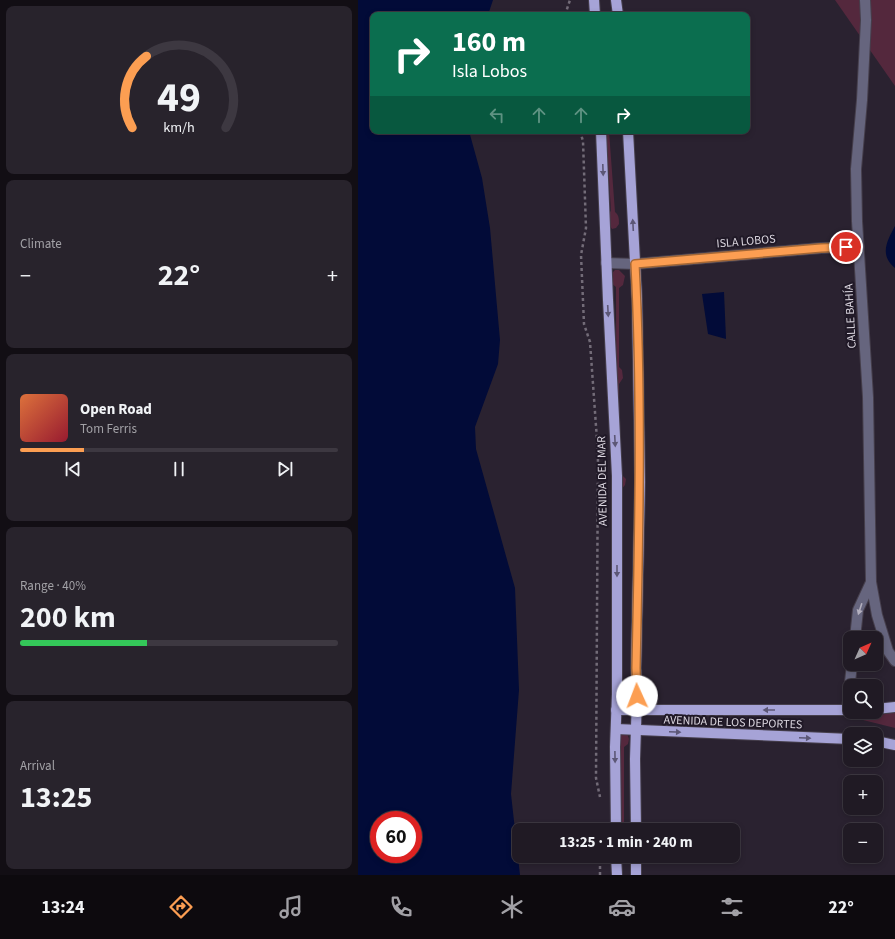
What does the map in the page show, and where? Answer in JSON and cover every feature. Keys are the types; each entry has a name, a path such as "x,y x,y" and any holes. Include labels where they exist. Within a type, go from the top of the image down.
{"main road":[{"path":"594,0 595,12"},
{"path":"616,0 618,12"},
{"name":"AVENIDA DEL MAR","path":"602,134 606,263 617,476 616,823"},
{"path":"628,134 637,299 640,482 636,668 636,823"},
{"path":"883,708 895,707"},
{"name":"AVENIDA DE LOS DEPORTES","path":"616,710 843,710"},
{"name":"AVENIDA DE LOS DEPORTES","path":"616,729 843,739"},
{"path":"883,742 895,745"},
{"path":"616,863 616,875"},
{"path":"636,863 636,875"}],"street":[{"name":"CALLE BAHÍA","path":"865,0 866,20 856,169 857,221 868,396 871,582 877,615 888,651 895,661"},
{"name":"ISLA LOBOS","path":"606,263 635,264 821,248 859,247"},
{"name":"CALLE BAHÍA","path":"856,631 858,610 871,582"}],"path":[{"path":"566,12 570,0"},
{"path":"581,134 583,141 586,228 581,255 584,324 590,342 598,454 596,778 601,802"},
{"path":"600,863 600,875"}],"shaded area":[{"path":"358,0 493,0 489,12 370,12 370,134 470,134 482,178 490,228 500,340 498,364 475,427 476,449 515,588 519,690 511,794 514,823 512,823 512,863 519,863 520,875 358,875"},
{"path":"835,0 895,0 895,86"},
{"path":"606,134 609,134 615,212 619,220 619,224 616,228 612,229 608,222 607,215 611,211"},
{"path":"895,226 895,268 887,258 886,248 889,237"},
{"path":"615,270 619,270 625,276 623,285 619,288 619,367 622,370 623,378 619,384 620,473 626,479 625,485 621,490 623,671 617,668 616,287 611,283 610,275"},
{"path":"724,292 726,339 708,334 702,294"},
{"path":"895,712 895,728 859,719 883,719 883,714"},
{"path":"627,733 629,739 628,744 624,747 624,823 620,823 620,746 618,742 618,734"}],"route":[{"path":"637,696 636,668 640,482 635,264 846,247"}]}
